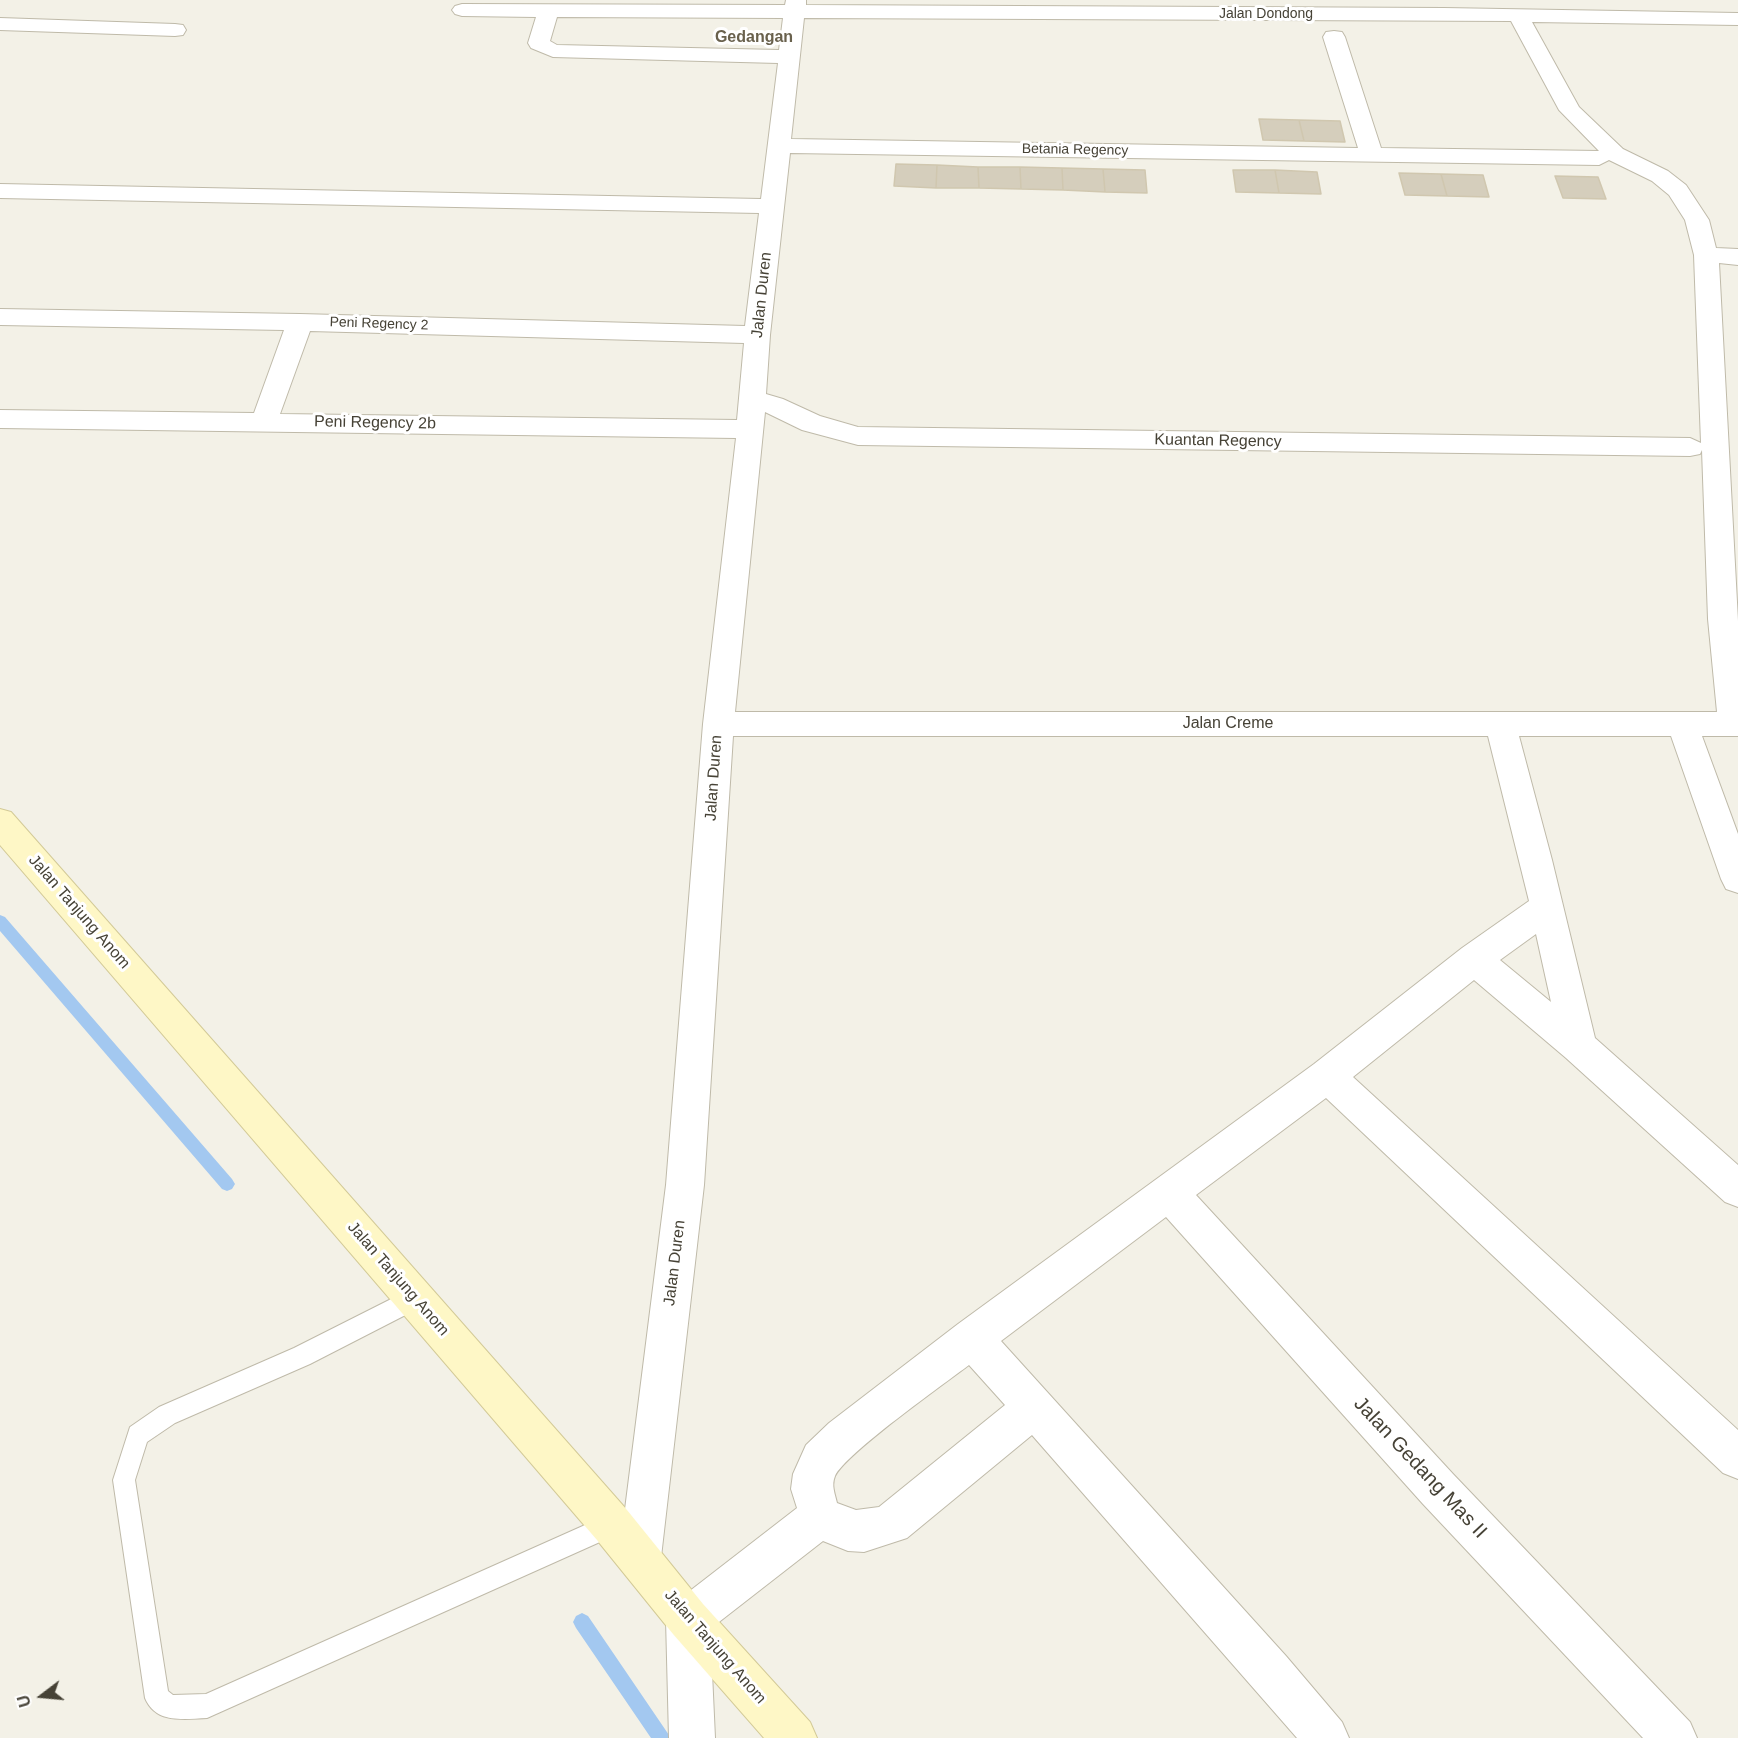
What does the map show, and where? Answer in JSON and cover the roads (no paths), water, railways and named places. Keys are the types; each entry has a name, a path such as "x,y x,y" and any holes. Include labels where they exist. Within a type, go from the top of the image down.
{"main road":[{"name":"Jalan Tanjung Anom","path":"0,822 640,1557 688,1619 794,1738"}],"street":[{"name":"Jalan Dondong","path":"462,10 510,5 548,11 578,6 1442,7 1518,15 1738,19"},
{"name":"Jalan Duren","path":"640,1557 685,1185 718,724 751,415 757,335 795,6"},
{"path":"548,11 539,43 553,51 789,57"},
{"path":"1518,15 1570,110 1615,154 1660,176 1678,190 1697,220 1706,255 1710,382 1717,469 1723,619 1736,724"},
{"path":"0,24 175,30"},
{"path":"1334,38 1372,155"},
{"name":"Betania Regency","path":"778,146 1599,158"},
{"path":"0,191 772,206"},
{"path":"1706,255 1738,256"},
{"name":"Peni Regency 2","path":"0,317 300,322 757,335"},
{"path":"264,421 300,322"},
{"path":"1710,382 1738,384"},
{"name":"Kuantan Regency","path":"751,415 774,405 811,423 858,436 1690,447"},
{"name":"Peni Regency 2b","path":"0,419 264,421 751,415"},
{"name":"Jalan Creme","path":"718,724 1736,724"},
{"path":"1500,724 1547,907 1579,1047"},
{"path":"1682,724 1738,879"},
{"path":"1033,1408 892,1523 875,1530 855,1532 838,1527 821,1517 812,1489 814,1474 820,1460 843,1437 972,1338 1328,1076 1474,959 1547,907"},
{"path":"1474,959 1579,1047 1738,1189"},
{"path":"1328,1076 1738,1458"},
{"name":"Jalan Gedang Mas II","path":"1169,1193 1438,1489 1674,1738"},
{"path":"972,1338 1263,1663 1326,1738"},
{"path":"692,1738 688,1619 763,1558 821,1517"}],"lane":[{"path":"415,1298 302,1356 167,1415 138,1436 124,1480 157,1698 169,1707 207,1706 612,1525"}],"waterway":[{"path":"0,921 227,1184"},
{"path":"582,1622 662,1738"}],"district":[{"name":"Gedangan","path":"754,38"}]}
